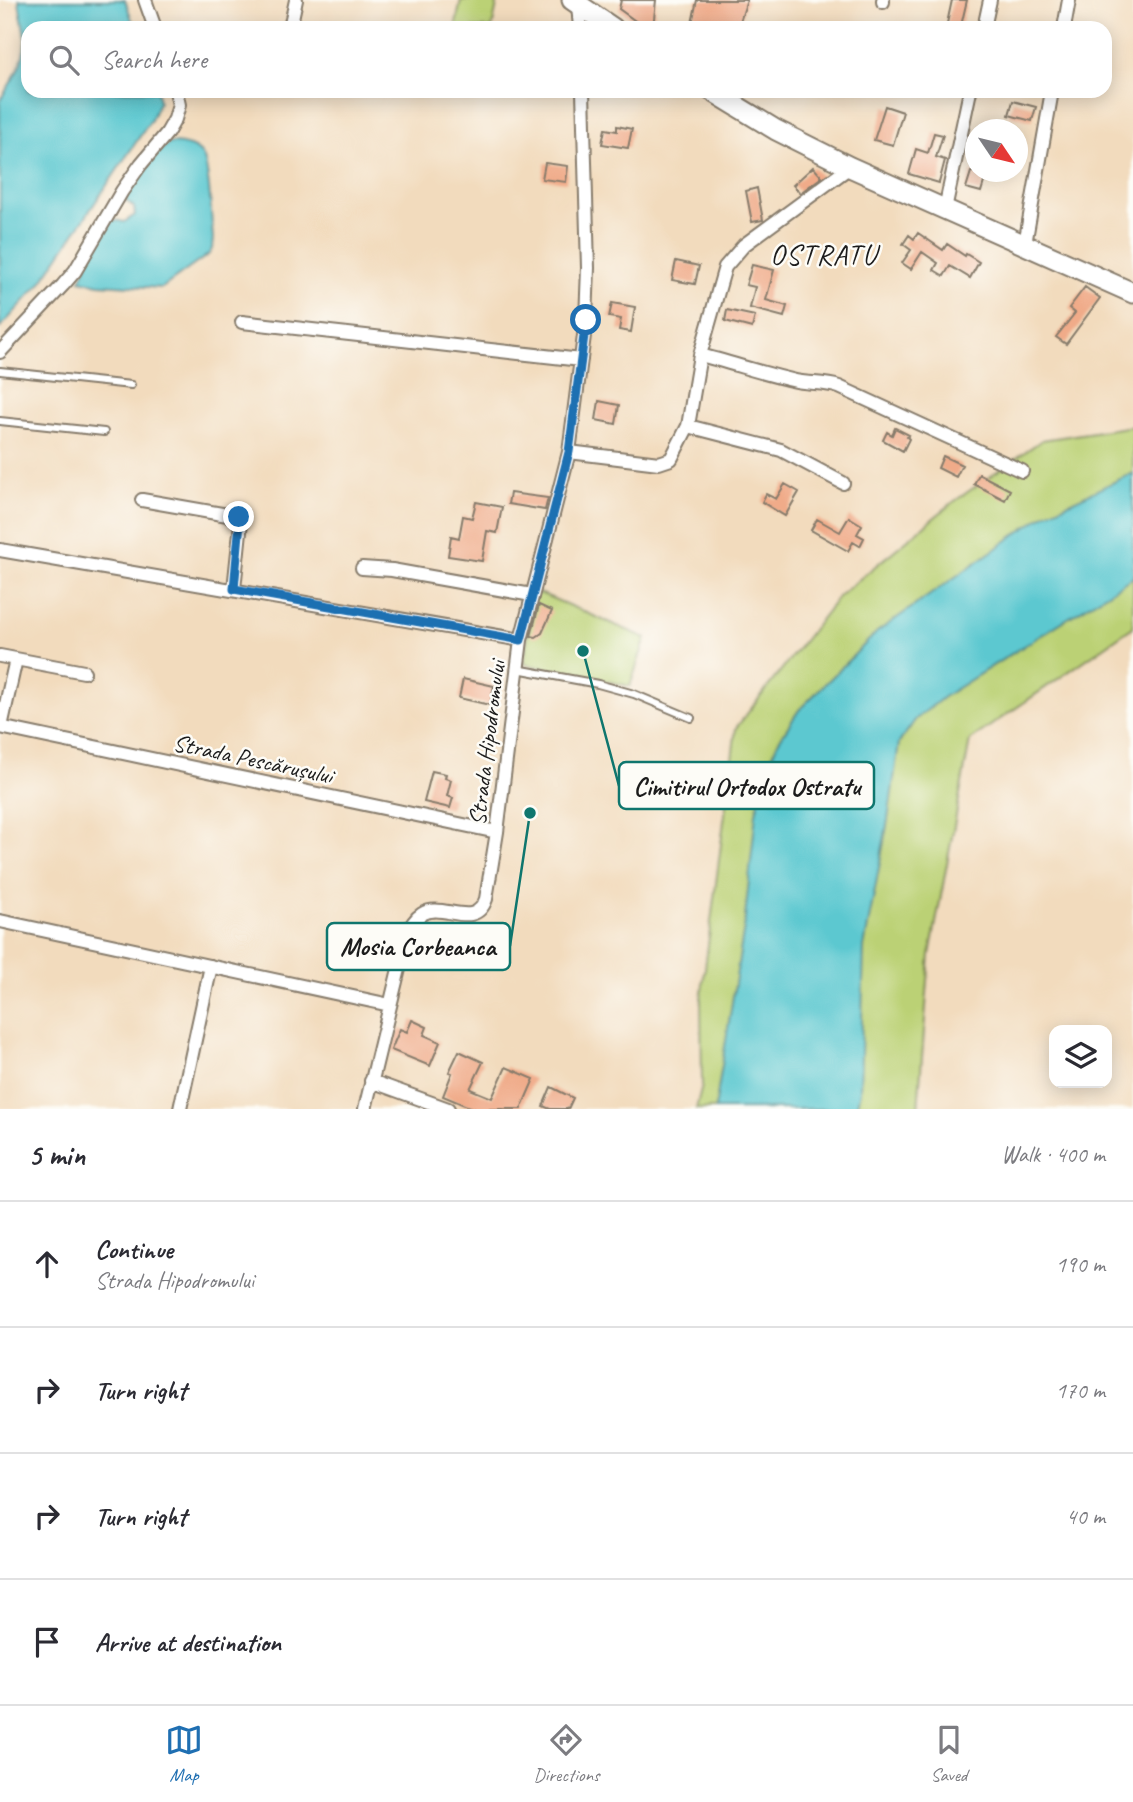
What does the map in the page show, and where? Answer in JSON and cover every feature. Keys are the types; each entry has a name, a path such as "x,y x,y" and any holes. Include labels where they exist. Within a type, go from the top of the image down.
{"main road":[{"path":"575,3 602,21"},
{"path":"723,98 776,130 850,167 1133,293"}],"street":[{"path":"145,0 152,21"},
{"path":"291,21 296,0"},
{"path":"986,21 990,0"},
{"path":"1065,21 1069,0"},
{"path":"575,3 579,21"},
{"path":"0,352 75,271 122,191 167,134 175,119 179,105 178,98"},
{"name":"Strada Hipodromului","path":"390,1004 412,923 421,914 429,911 477,913 486,900 521,640 569,452 586,320 588,268 583,98"},
{"path":"944,209 968,98"},
{"path":"1025,244 1051,98"},
{"path":"569,452 659,463 671,459 688,426 700,355 725,267 744,245 850,167"},
{"path":"242,322 581,359"},
{"path":"700,355 796,381 839,387 1022,471"},
{"path":"688,426 781,450 843,482"},
{"path":"142,500 239,517 234,589"},
{"path":"0,550 521,640"},
{"path":"362,568 392,570 532,594"},
{"path":"0,656 84,672"},
{"path":"1,727 16,659"},
{"name":"Strada Pescărușului","path":"1,727 497,832"},
{"path":"0,921 390,1004 365,1109"},
{"path":"180,1109 211,966"},
{"path":"371,1081 448,1109"}],"lane":[{"path":"0,371 131,384"},
{"path":"0,421 104,432"},
{"path":"517,669 598,684 634,694 691,718"}],"green space":[{"path":"461,0 498,0 494,21 456,21"},
{"path":"1133,426 1133,627 970,740 930,955 918,1109 696,1109 702,1086 701,999 736,728 839,596 952,503 1042,440"},
{"path":"535,591 646,638 630,686 524,664"}],"water":[{"path":"19,0 125,0 132,21 22,21"},
{"path":"21,60 21,98 158,98 159,102 151,120 40,284 0,328 0,100"},
{"path":"169,143 192,147 203,156 209,183 213,238 209,254 162,288 99,284 80,280 111,219 124,222 135,215 134,207 124,199 157,153"},
{"path":"1133,473 1133,577 945,696 916,719 899,743 888,820 864,947 860,1092 856,1109 715,1109 744,927 756,813 766,770 778,742 799,710 877,632 1045,514"}],"building":[{"path":"621,0 656,0 654,21 635,21 619,9"},
{"path":"697,0 747,0 740,21 692,21"},
{"path":"952,0 967,0 962,21 948,21"},
{"path":"1013,101 1036,107 1032,121 1009,115"},
{"path":"885,106 903,112 893,145 874,140"},
{"path":"617,126 632,129 628,148 602,144 605,129 617,131"},
{"path":"934,133 943,135 936,157 945,160 939,183 909,174 916,149 928,153"},
{"path":"545,163 568,166 566,182 542,179"},
{"path":"813,167 822,177 800,193 793,185"},
{"path":"968,182 984,182 981,192 966,188"},
{"path":"757,188 763,220 752,222 746,191"},
{"path":"918,233 943,250 947,244 979,262 970,278 950,266 944,276 934,270 938,263 922,252 911,269 902,263 911,250 903,244 909,235 914,239"},
{"path":"676,261 699,266 695,284 672,280"},
{"path":"752,265 774,270 766,300 787,306 784,317 750,308 755,287 746,285"},
{"path":"1085,287 1100,298 1066,344 1056,337 1075,313 1069,308"},
{"path":"612,303 635,307 631,332 619,330 621,319 609,317"},
{"path":"727,310 755,316 752,328 725,321"},
{"path":"599,401 619,405 616,424 596,420"},
{"path":"895,428 909,435 903,451 883,440 887,432 892,435"},
{"path":"943,456 962,465 956,477 938,468"},
{"path":"979,474 1010,490 1005,500 974,484"},
{"path":"785,484 799,492 785,516 762,502 766,494 776,499"},
{"path":"510,493 548,498 545,510 508,504"},
{"path":"476,502 502,507 497,533 487,531 482,561 448,556 451,536 459,538 463,516 472,518"},
{"path":"849,517 862,525 857,534 864,538 860,546 853,542 848,551 811,530 817,519 840,532"},
{"path":"539,605 552,611 542,633 536,637 531,636"},
{"path":"463,679 494,686 490,705 459,698"},
{"path":"432,771 446,774 445,778 451,780 447,796 453,798 450,808 424,802"},
{"path":"412,1020 427,1027 424,1035 440,1042 430,1066 391,1050 400,1029 407,1032"},
{"path":"459,1051 483,1062 470,1089 492,1098 506,1067 534,1079 521,1109 474,1109 443,1096 452,1073 449,1072"},
{"path":"551,1087 573,1098 568,1109 550,1109 543,1106"}],"place":[{"name":"Cimitirul Ortodox Ostratu","path":"583,651"},
{"name":"Mosia Corbeanca","path":"530,813"}],"district":[{"name":"OSTRATU","path":"824,254"}],"route":[{"path":"239,517 234,589 521,640 569,452 586,320"}]}
